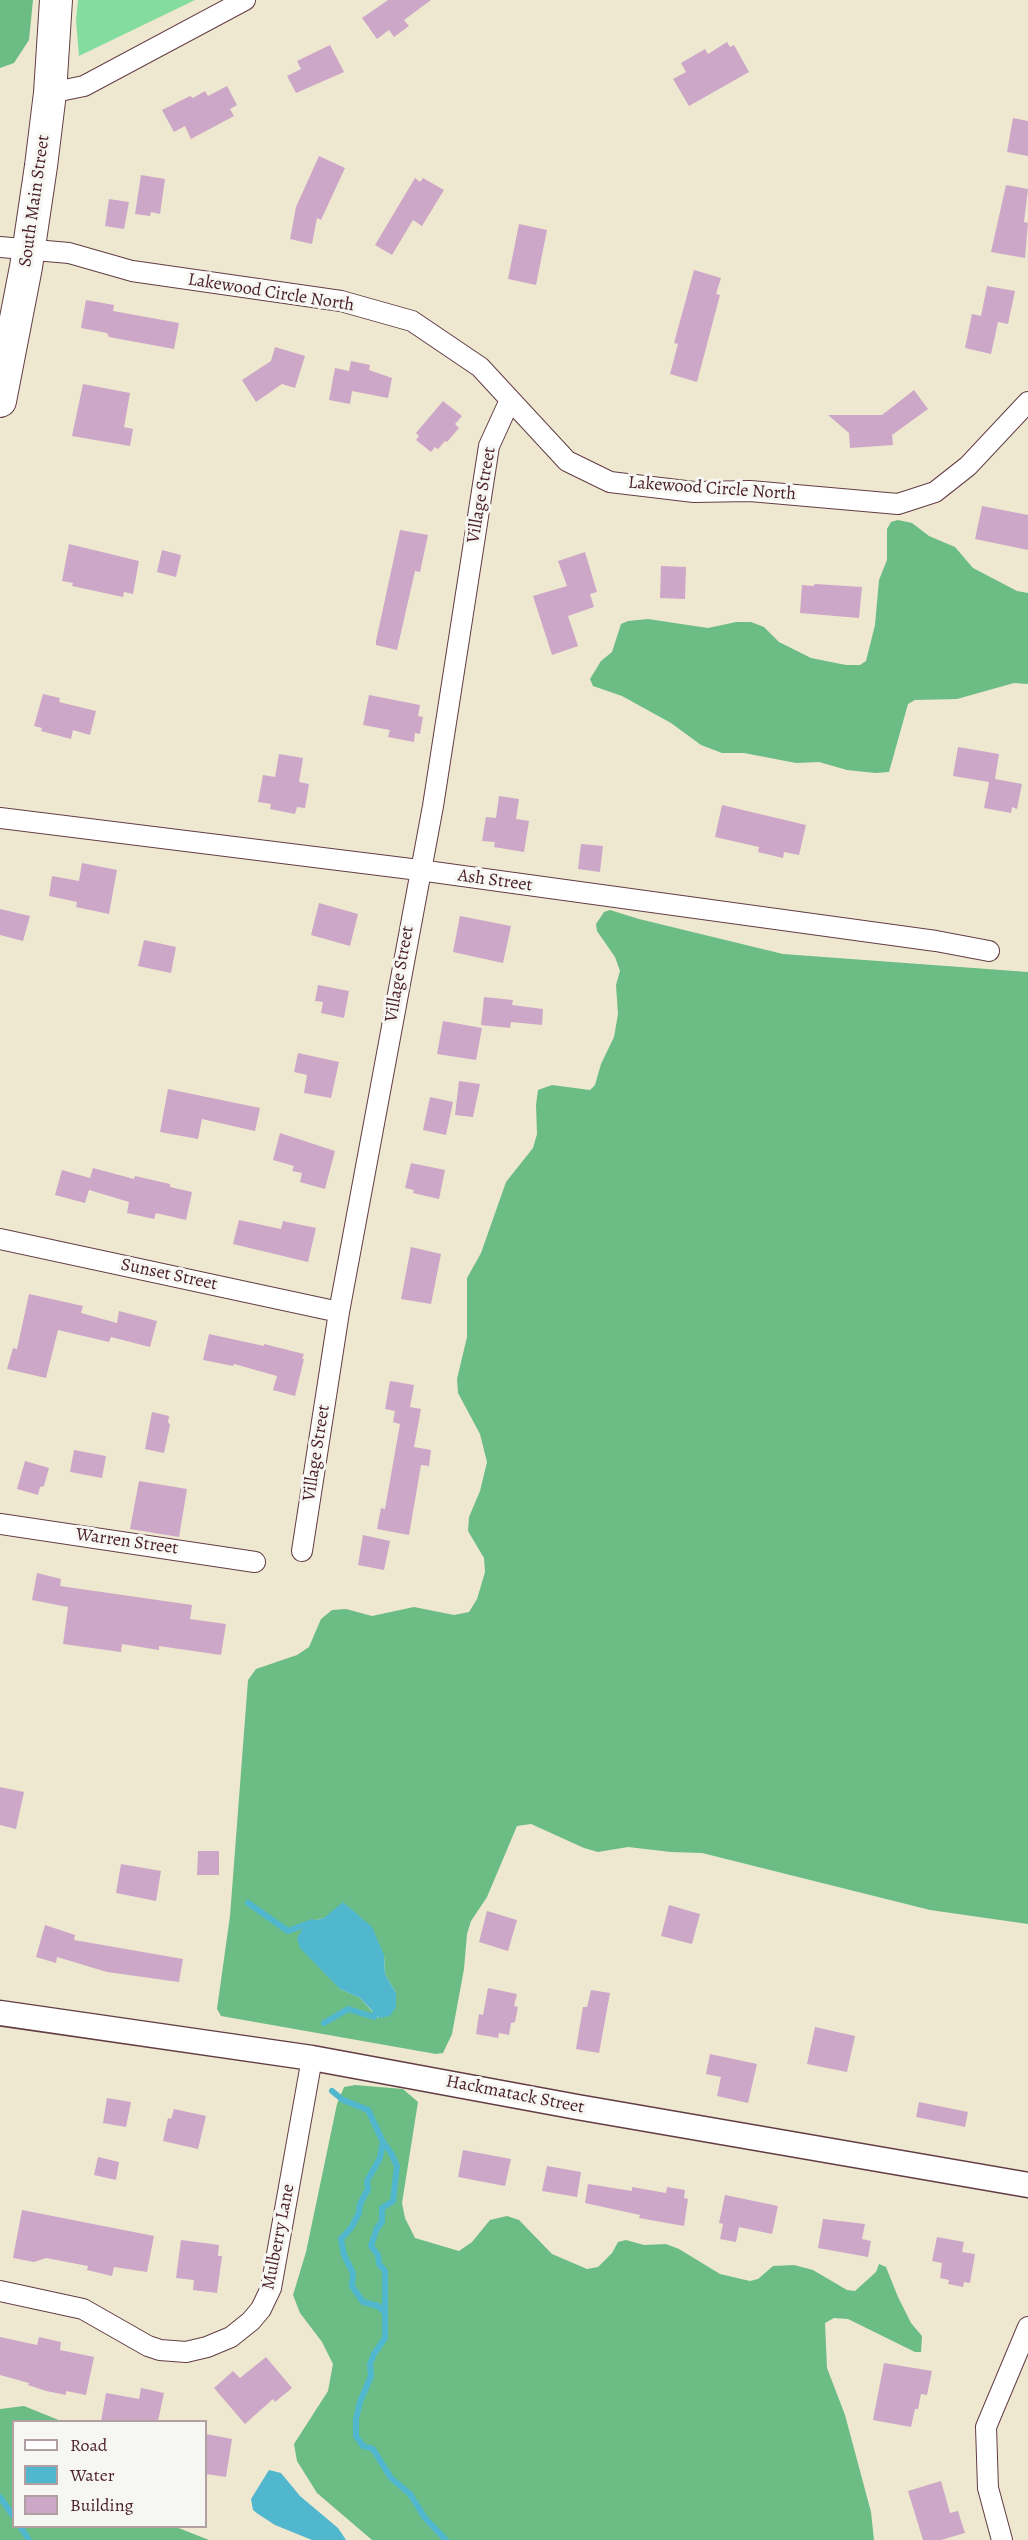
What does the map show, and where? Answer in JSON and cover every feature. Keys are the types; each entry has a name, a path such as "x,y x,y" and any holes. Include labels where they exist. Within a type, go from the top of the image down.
{"main road":[{"name":"South Main Street","path":"0,401 15,248 50,93 56,0"}],"street":[{"path":"50,93 84,86 245,0"},
{"name":"Lakewood Circle North","path":"15,248 69,253 132,271 341,301 412,321 480,367 567,460 610,482 694,492 750,491 898,504 935,492 952,479 968,466 1028,402"},
{"name":"Village Street","path":"302,1551 339,1312 419,870 433,806 489,446 510,400"},
{"name":"Ash Street","path":"0,818 419,870 936,941 989,951"},
{"name":"Sunset Street","path":"0,1239 339,1312"},
{"name":"Warren Street","path":"0,1524 255,1562"},
{"name":"Hackmatack Street","path":"0,2013 312,2058 577,2107 1028,2185"},
{"name":"Mulberry Lane","path":"0,2290 83,2309 148,2346 160,2350 186,2352 207,2347 231,2337 252,2321 261,2309 271,2288 312,2058"},
{"path":"1002,2540 988,2488 986,2427 1028,2327"}],"green space":[{"path":"0,0 33,0 29,40 14,63 0,68"},
{"path":"78,0 195,0 79,56 76,20"},
{"path":"898,520 912,523 929,536 955,547 973,568 1017,591 1028,593 1028,684 1014,683 957,699 915,700 908,704 889,772 847,770 819,762 796,763 744,753 722,753 701,745 671,723 622,696 593,686 590,679 601,661 612,652 621,624 648,619 708,628 736,622 751,622 764,627 779,642 811,658 846,665 860,665 866,661 875,625 879,580 887,560 887,529 891,522"},
{"path":"610,910 783,954 1028,972 1028,1924 930,1910 702,1853 628,1847 598,1852 531,1824 517,1826 487,1897 471,1921 452,2034 443,2053 436,2054 221,2016 217,2009 230,1916 248,1680 256,1669 297,1655 309,1647 321,1619 332,1610 346,1609 372,1616 414,1607 454,1615 469,1612 477,1599 485,1572 484,1558 468,1531 469,1517 480,1491 487,1462 480,1434 458,1393 457,1379 467,1337 467,1278 481,1253 506,1182 533,1148 537,1134 538,1090 552,1085 590,1090 595,1085 601,1064 614,1037 618,1014 616,985 620,971 615,957 597,931 596,924 604,912","holes":["324,1918 384,1955 385,1974 396,1993 378,2018 360,1998 340,1989 307,1922"]},
{"path":"355,2085 403,2089 418,2102 402,2203 405,2218 415,2238 459,2251 472,2242 490,2220 507,2216 519,2220 552,2254 587,2269 598,2267 612,2253 618,2242 626,2240 644,2245 666,2244 679,2249 720,2274 750,2281 758,2279 773,2266 794,2265 813,2270 847,2290 855,2291 876,2272 879,2264 886,2267 911,2323 922,2336 921,2352 915,2352 848,2319 834,2318 825,2323 827,2368 845,2415 871,2512 874,2540 372,2540 317,2493 297,2461 294,2444 328,2391 333,2364 322,2342 300,2313 293,2295 306,2252 337,2104 344,2087"},
{"path":"24,2406 59,2420 12,2420 12,2528 179,2528 209,2540 0,2540 0,2409"}],"water":[{"path":"343,1902 372,1927 384,1955 385,1974 396,1993 396,2007 390,2016 379,2018 360,1998 340,1989 300,1948 297,1938 307,1922 324,1918"},
{"path":"269,2470 281,2473 300,2496 338,2528 346,2540 312,2540 275,2525 253,2510 251,2499"}],"building":[{"path":"388,0 431,0 404,20 409,26 394,37 389,30 377,39 362,18"},
{"path":"727,42 730,47 734,45 749,72 689,106 673,79 686,72 681,63 705,49 708,54"},
{"path":"330,45 344,72 296,93 287,76 301,69 297,61"},
{"path":"227,86 237,105 230,109 234,116 191,139 185,126 174,132 162,110 190,96 193,98 205,91 208,96"},
{"path":"1013,118 1028,121 1028,156 1007,152"},
{"path":"319,156 345,168 321,220 317,218 312,244 290,239 296,207"},
{"path":"141,175 165,179 160,214 151,212 150,216 135,214"},
{"path":"415,178 420,182 423,178 444,190 422,226 413,220 392,255 375,245"},
{"path":"1006,185 1028,189 1024,222 1028,223 1025,258 991,252"},
{"path":"109,199 129,202 124,229 105,226"},
{"path":"519,224 547,230 536,285 508,279"},
{"path":"694,270 721,278 716,294 720,295 697,382 670,374 678,344 674,343"},
{"path":"987,286 1015,291 1008,324 998,322 991,354 965,348 972,314 981,316"},
{"path":"86,300 114,305 113,311 179,323 174,349 109,337 107,333 81,328"},
{"path":"275,347 305,356 295,388 282,384 256,402 242,380 271,361"},
{"path":"351,361 370,365 369,370 392,378 388,398 352,391 350,404 329,400 335,368 349,371"},
{"path":"83,384 130,393 124,427 133,429 130,446 72,436"},
{"path":"914,390 928,409 892,435 893,445 850,448 849,433 828,415 882,415"},
{"path":"443,401 462,416 455,424 459,428 447,442 445,441 438,449 435,447 431,452 416,440 419,436 416,433"},
{"path":"982,506 1028,515 1028,550 975,539"},
{"path":"400,530 428,535 420,572 415,571 397,650 376,645 376,641"},
{"path":"69,544 139,561 133,594 124,592 123,597 72,586 73,583 62,581"},
{"path":"162,550 181,555 176,577 157,572"},
{"path":"585,552 597,592 590,594 594,607 568,616 578,646 552,655 533,596 567,586 558,561"},
{"path":"661,566 686,567 685,599 660,598"},
{"path":"815,584 862,587 859,618 800,613 802,585 813,586"},
{"path":"43,694 60,698 59,702 96,711 90,735 73,730 71,739 41,731 42,728 34,726"},
{"path":"369,695 420,705 418,716 423,717 420,734 415,733 414,742 388,737 390,730 363,725"},
{"path":"958,747 999,754 995,779 1022,784 1017,809 1012,807 1011,813 984,808 989,782 953,776"},
{"path":"279,754 303,758 299,782 309,784 305,808 297,807 295,814 270,809 271,804 258,802 263,775 275,777"},
{"path":"499,796 519,799 516,819 529,821 524,852 494,847 495,842 482,841 486,817 496,818"},
{"path":"722,805 806,825 799,855 784,852 783,858 758,852 759,847 715,837"},
{"path":"581,844 603,846 600,872 578,869"},
{"path":"82,863 117,870 109,914 76,907 77,902 49,896 52,876 79,881"},
{"path":"319,903 358,914 350,946 311,935"},
{"path":"0,909 30,916 23,941 0,935"},
{"path":"460,916 511,926 503,963 453,952"},
{"path":"144,940 176,947 171,973 138,966"},
{"path":"318,985 349,991 344,1018 321,1013 323,1002 315,1001"},
{"path":"484,997 513,1000 512,1005 543,1009 542,1025 511,1022 510,1028 481,1025"},
{"path":"443,1021 482,1028 476,1060 437,1054"},
{"path":"298,1053 339,1062 331,1098 304,1093 307,1075 294,1072"},
{"path":"459,1081 480,1084 473,1117 455,1115"},
{"path":"168,1089 260,1108 255,1131 202,1119 198,1139 160,1132"},
{"path":"430,1097 453,1102 446,1135 423,1130"},
{"path":"280,1133 335,1151 325,1189 300,1182 302,1173 292,1171 294,1166 273,1160"},
{"path":"411,1163 445,1170 439,1199 413,1193 414,1190 405,1188"},
{"path":"93,1168 134,1179 135,1176 170,1184 170,1187 192,1192 186,1220 156,1213 154,1219 127,1213 129,1202 89,1190 85,1203 55,1195 62,1170 90,1178"},
{"path":"239,1220 281,1229 283,1221 316,1228 308,1262 233,1244"},
{"path":"411,1247 441,1254 431,1304 401,1299"},
{"path":"29,1294 83,1306 81,1313 117,1323 119,1311 157,1321 150,1347 111,1337 109,1342 58,1330 46,1378 7,1369 13,1348 17,1349"},
{"path":"209,1334 304,1354 295,1396 273,1390 277,1376 234,1364 233,1366 203,1360"},
{"path":"390,1381 414,1385 410,1407 421,1409 414,1447 431,1450 429,1466 421,1465 409,1535 377,1529 381,1508 385,1509 400,1424 393,1422 395,1411 385,1409"},
{"path":"152,1412 169,1416 170,1425 164,1453 145,1449"},
{"path":"74,1450 106,1456 102,1478 70,1472"},
{"path":"25,1461 49,1468 44,1486 40,1487 38,1495 17,1489"},
{"path":"139,1481 187,1489 179,1537 130,1529"},
{"path":"363,1535 390,1541 384,1570 358,1565"},
{"path":"37,1573 61,1579 60,1586 192,1605 190,1619 226,1624 221,1655 159,1646 159,1650 122,1644 121,1652 63,1644 68,1607 32,1600"},
{"path":"0,1787 24,1792 16,1829 0,1825"},
{"path":"198,1851 219,1851 219,1875 197,1875"},
{"path":"121,1864 161,1871 156,1901 116,1893"},
{"path":"669,1905 700,1914 692,1944 661,1936"},
{"path":"487,1911 517,1920 508,1951 479,1942"},
{"path":"45,1925 75,1935 74,1940 183,1959 179,1982 107,1972 57,1957 56,1963 36,1957"},
{"path":"488,1988 517,1994 514,2006 518,2007 509,2035 499,2033 498,2038 476,2034 479,2014 483,2015"},
{"path":"591,1990 610,1993 599,2053 576,2049 583,2007 587,2007"},
{"path":"815,2027 855,2036 847,2072 807,2064"},
{"path":"710,2054 757,2064 748,2103 717,2096 721,2077 706,2074"},
{"path":"107,2098 131,2102 126,2127 103,2123"},
{"path":"919,2102 968,2112 965,2127 916,2117"},
{"path":"174,2109 206,2116 198,2149 163,2141 168,2118 171,2119"},
{"path":"463,2150 511,2159 505,2186 458,2177"},
{"path":"98,2157 119,2162 116,2180 94,2175"},
{"path":"547,2166 581,2172 577,2197 542,2191"},
{"path":"588,2184 632,2191 632,2187 666,2193 667,2187 685,2190 684,2198 688,2199 684,2226 639,2218 640,2215 585,2203"},
{"path":"725,2195 778,2206 772,2234 739,2227 736,2242 720,2239 723,2224 719,2223"},
{"path":"22,2210 154,2236 147,2272 114,2267 112,2276 87,2270 88,2266 46,2258 34,2262 13,2258"},
{"path":"823,2219 865,2224 862,2239 871,2241 868,2257 818,2248"},
{"path":"937,2237 964,2242 962,2252 975,2254 970,2283 964,2282 963,2287 948,2284 949,2280 940,2278 942,2263 932,2261"},
{"path":"181,2240 219,2245 218,2256 222,2256 217,2293 193,2290 194,2280 176,2278"},
{"path":"0,2337 37,2345 39,2337 61,2342 60,2350 94,2357 86,2395 66,2391 66,2395 46,2391 28,2385 29,2383 0,2375"},
{"path":"266,2357 292,2388 275,2402 273,2399 245,2424 214,2388 233,2371 240,2378"},
{"path":"884,2363 932,2371 927,2395 921,2394 911,2427 873,2420"},
{"path":"141,2388 164,2393 158,2420 101,2420 106,2393 139,2399"},
{"path":"207,2434 232,2439 226,2477 207,2474"},
{"path":"941,2481 950,2513 958,2511 965,2533 941,2540 923,2540 908,2491"}],"waterway":[{"path":"248,1903 288,1931 312,1922"},
{"path":"324,2023 348,2009 374,2017 377,2008"},
{"path":"332,2091 343,2100 368,2110 383,2142 380,2158 367,2181 368,2189 360,2204 359,2213 351,2228 341,2239 344,2255 353,2273 352,2286 363,2302 378,2306 385,2313 385,2338 370,2364 371,2376 360,2402 356,2419 356,2436 363,2446 373,2449 391,2478 410,2494 425,2518 446,2540"},
{"path":"383,2142 397,2166 393,2201 382,2208 382,2222 377,2228 371,2246 378,2255 379,2264 385,2271 385,2313"},
{"path":"0,2497 12,2514"},
{"path":"21,2528 29,2540"}]}
